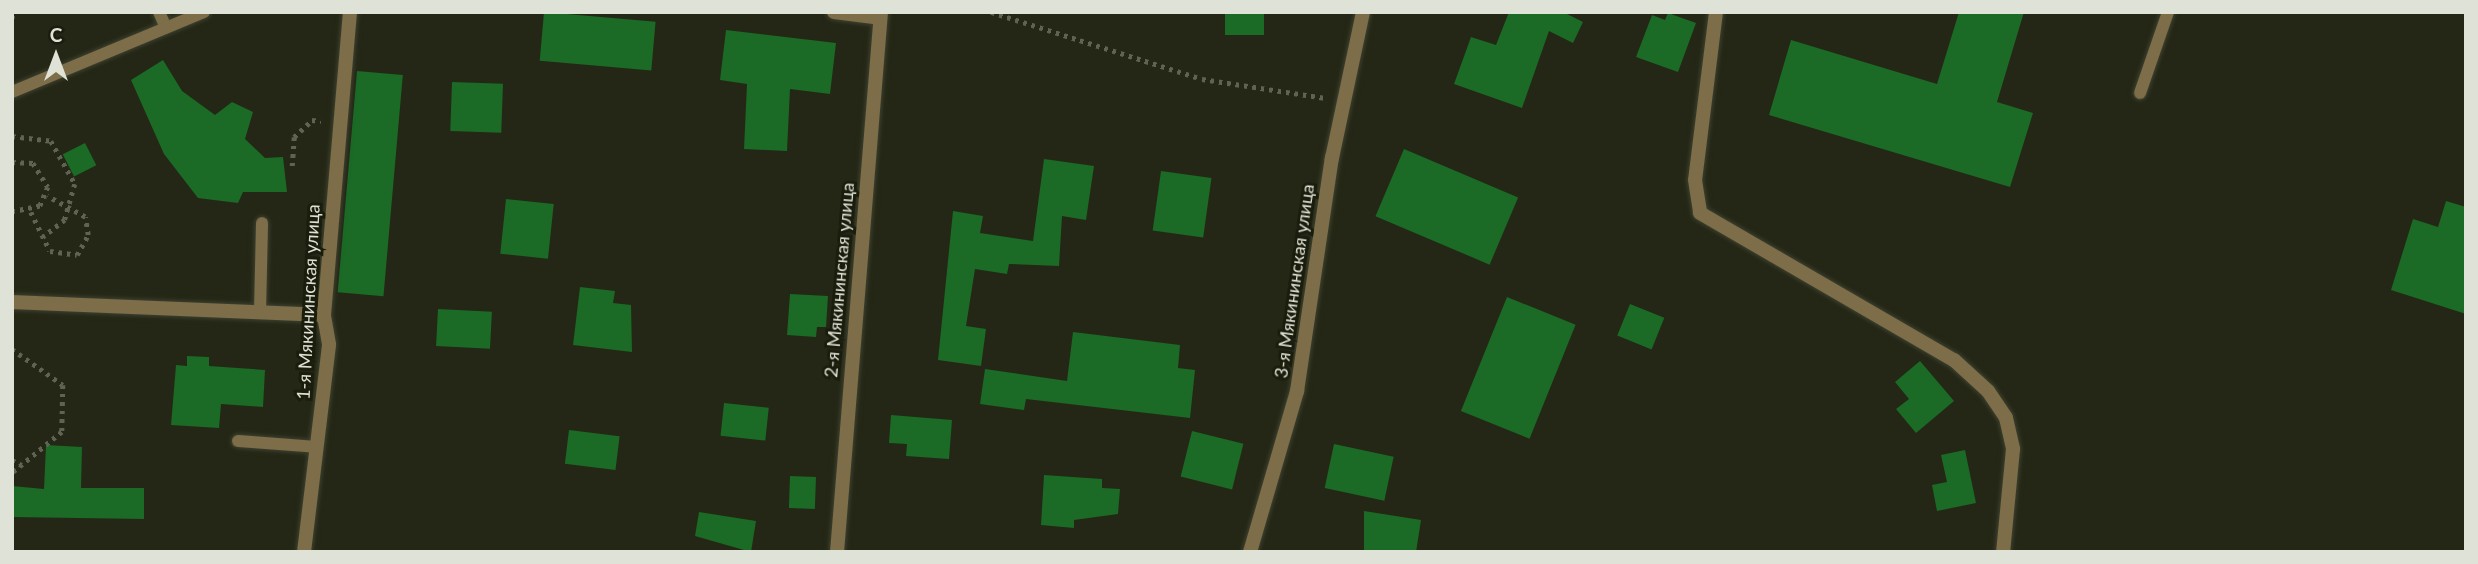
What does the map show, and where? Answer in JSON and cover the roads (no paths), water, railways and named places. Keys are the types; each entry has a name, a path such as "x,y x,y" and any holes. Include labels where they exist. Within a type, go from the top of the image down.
{"street":[{"name":"1-я Мякининская улица","path":"304,552 329,344 324,315 350,12"},
{"path":"834,12 881,15"},
{"name":"3-я Мякининская улица","path":"1250,552 1297,391 1344,102 1363,12"},
{"path":"1716,12 1695,180 1700,213 1954,360 1988,391 2006,418 2013,449 2003,552"},
{"name":"2-я Мякининская улица","path":"837,552 881,15"},
{"path":"12,302 324,315"}],"lane":[{"path":"159,12 166,28"},
{"path":"12,92 204,12"},
{"path":"2140,93 2168,12"},
{"path":"260,312 262,223"},
{"path":"238,441 317,447"}]}
